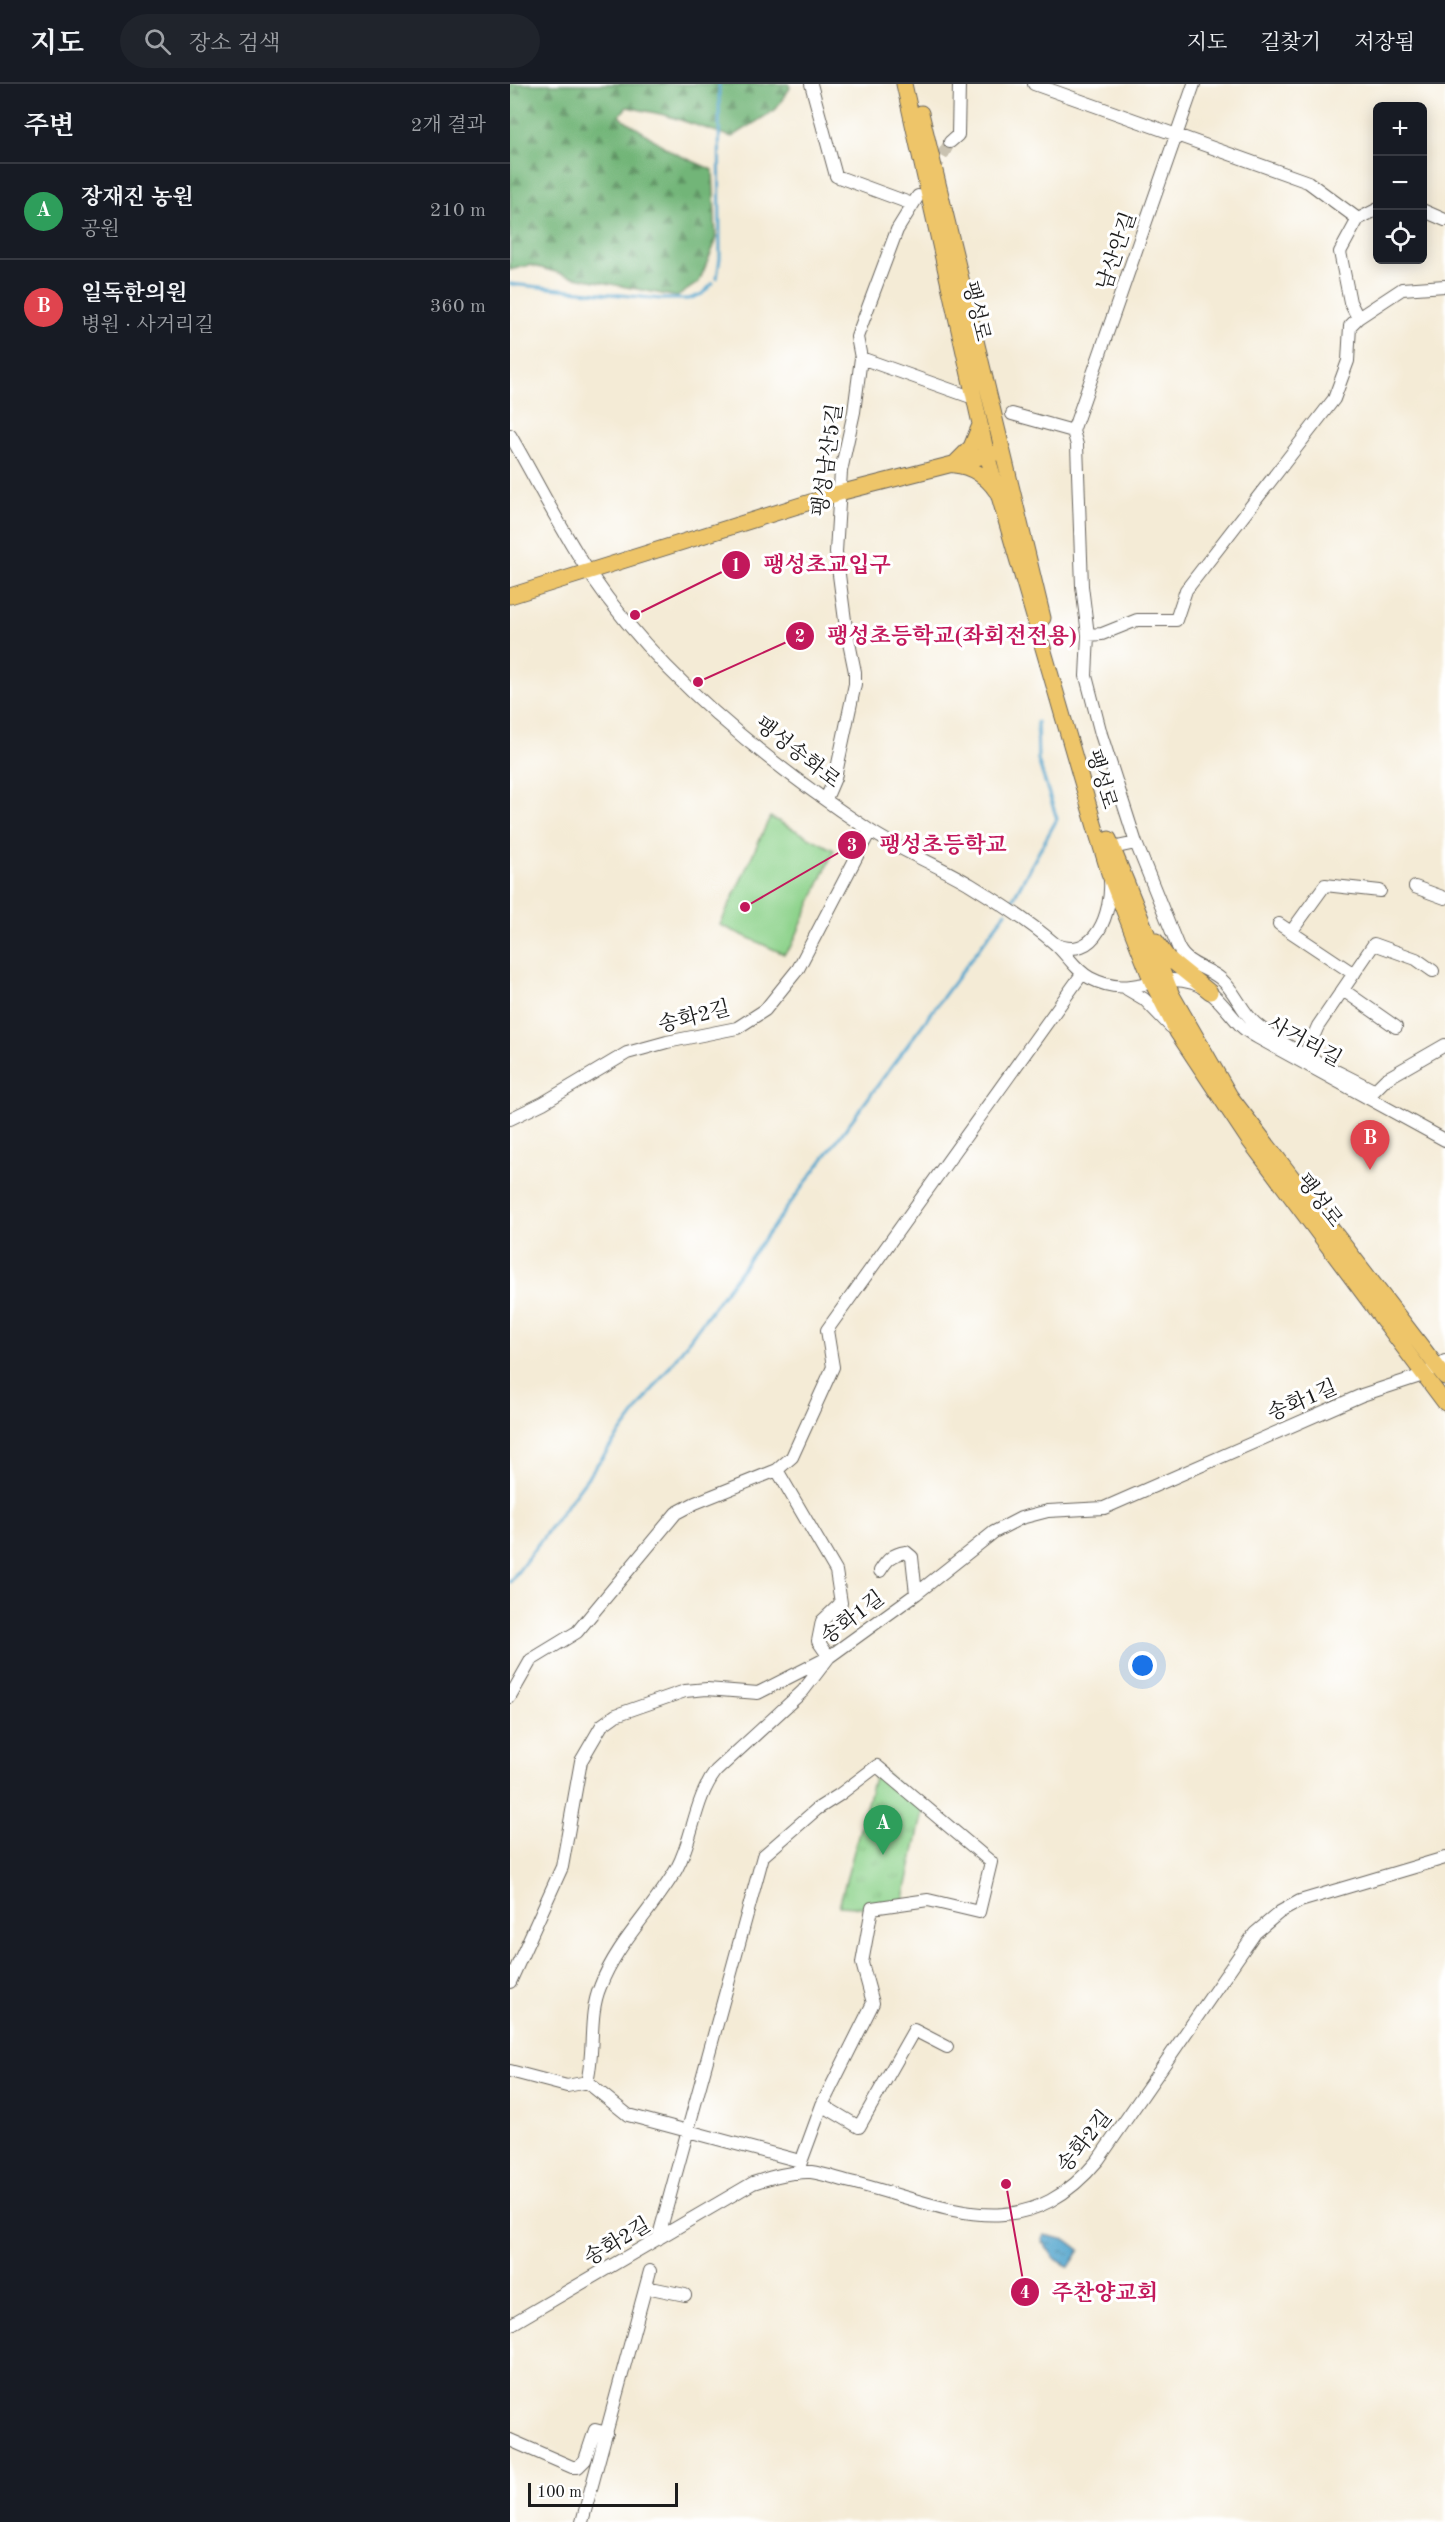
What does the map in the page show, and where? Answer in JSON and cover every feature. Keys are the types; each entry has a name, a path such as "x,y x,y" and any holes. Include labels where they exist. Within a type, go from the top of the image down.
{"main road":[{"name":"팽성로","path":"904,84 987,455 1063,721 1110,873 1159,981 1230,1096 1442,1368"},
{"name":"팽성로","path":"914,84 1049,645 1112,848 1146,927 1159,981 1176,1032 1248,1139 1445,1403"},
{"path":"951,465 974,443 980,423"},
{"path":"510,596 839,493 1004,451"},
{"path":"951,465 962,466 980,475 992,485 999,496"},
{"path":"1146,927 1168,958 1210,992"}],"street":[{"name":"팽성남산5길","path":"811,84 836,176 915,200 897,230 857,337 861,358 839,493 836,552 846,628 855,672 835,778 826,799"},
{"path":"950,142 958,135 959,84"},
{"path":"1034,84 1308,182 1358,219"},
{"name":"남산안길","path":"1073,431 1194,84"},
{"path":"1358,318 1350,302 1340,252 1358,219 1375,210"},
{"path":"1427,212 1445,220"},
{"path":"1088,635 1102,634 1137,620 1176,620 1186,591 1334,399 1348,361 1350,326 1358,318 1402,289 1445,286"},
{"path":"861,358 968,396"},
{"path":"1012,414 1073,431 1077,445 1082,586 1088,635 1086,676 1101,734 1137,843 1184,957 1220,978 1243,1010 1260,1027 1370,1094 1386,1079 1445,1045"},
{"name":"팽성송화로","path":"510,435 589,573 641,640 701,699 782,767 870,831 971,885 1054,943 1082,974 1101,984 1127,988 1159,981"},
{"name":"송화2길","path":"510,1119 543,1103 627,1053 736,1028 765,1010 798,969 870,831"},
{"path":"1112,848 1137,843"},
{"path":"1054,943 1065,946 1078,945 1096,935 1108,912 1110,873"},
{"path":"1292,932 1325,885 1380,891"},
{"path":"1415,887 1445,898"},
{"path":"1279,924 1353,974"},
{"path":"1306,1053 1318,1026 1374,944 1416,959 1434,971"},
{"path":"510,1697 531,1660 577,1632 676,1513 777,1470 792,1457 833,1366 827,1329 1082,974"},
{"name":"사거리길","path":"1159,981 1194,984 1210,992 1244,1029 1370,1094 1444,1140"},
{"path":"1127,988 1151,1006 1176,1032"},
{"path":"1343,990 1396,1027"},
{"name":"송화1길","path":"587,2082 592,2061 599,1988 613,1960 677,1867 706,1785 716,1771 803,1691 829,1657 916,1594 994,1532 1022,1518 1048,1511 1104,1508 1362,1395 1442,1368"},
{"path":"510,1982 562,1867 581,1761 602,1725 616,1715 685,1691 707,1689 758,1693 829,1657 818,1641 822,1621 841,1602 836,1571 777,1470"},
{"path":"880,1571 888,1559 897,1553 906,1552 912,1557 916,1594"},
{"path":"510,2071 567,2086 587,2082 628,2115 687,2133 799,2167 822,2105 873,2002 862,1963 872,1908 928,1900 979,1912 991,1862 877,1766 839,1796 817,1809 763,1856 687,2133 658,2239"},
{"name":"송화2길","path":"510,2325 753,2183 799,2167 978,2215 1013,2215 1049,2203 1083,2178 1098,2160 1255,1933 1300,1900 1445,1858"},
{"path":"822,2105 859,2127 914,2030 947,2047"},
{"path":"582,2522 650,2271"},
{"path":"646,2287 686,2295"},
{"path":"510,2440 572,2467 578,2467 585,2460 595,2430 607,2433"}],"green space":[{"path":"510,84 789,84 790,88 775,110 732,137 665,115 627,107 619,116 674,153 713,170 716,241 699,282 677,297 570,276 530,265 510,270"},
{"path":"770,817 834,850 792,945 784,954 720,925"},
{"path":"877,1766 924,1807 903,1903 872,1908 839,1906"}],"water":[{"path":"1044,2235 1067,2240 1080,2250 1069,2267 1054,2258 1042,2240"}],"waterway":[{"path":"717,278 720,258 719,84"},
{"path":"510,284 661,299 689,299 702,294 713,283"},
{"path":"1009,906 1057,819 1038,760 1037,722"},
{"path":"510,1582 1006,912"}],"tunnel":[{"path":"933,172 950,142"}],"place":[{"name":"팽성초교입구","path":"635,615"},
{"name":"팽성초등학교(좌회전전용)","path":"698,682"},
{"name":"팽성초등학교","path":"745,907"},
{"name":"일독한의원","path":"1370,1170"},
{"name":"장재진 농원","path":"883,1855"},
{"name":"주찬양교회","path":"1006,2184"}]}
